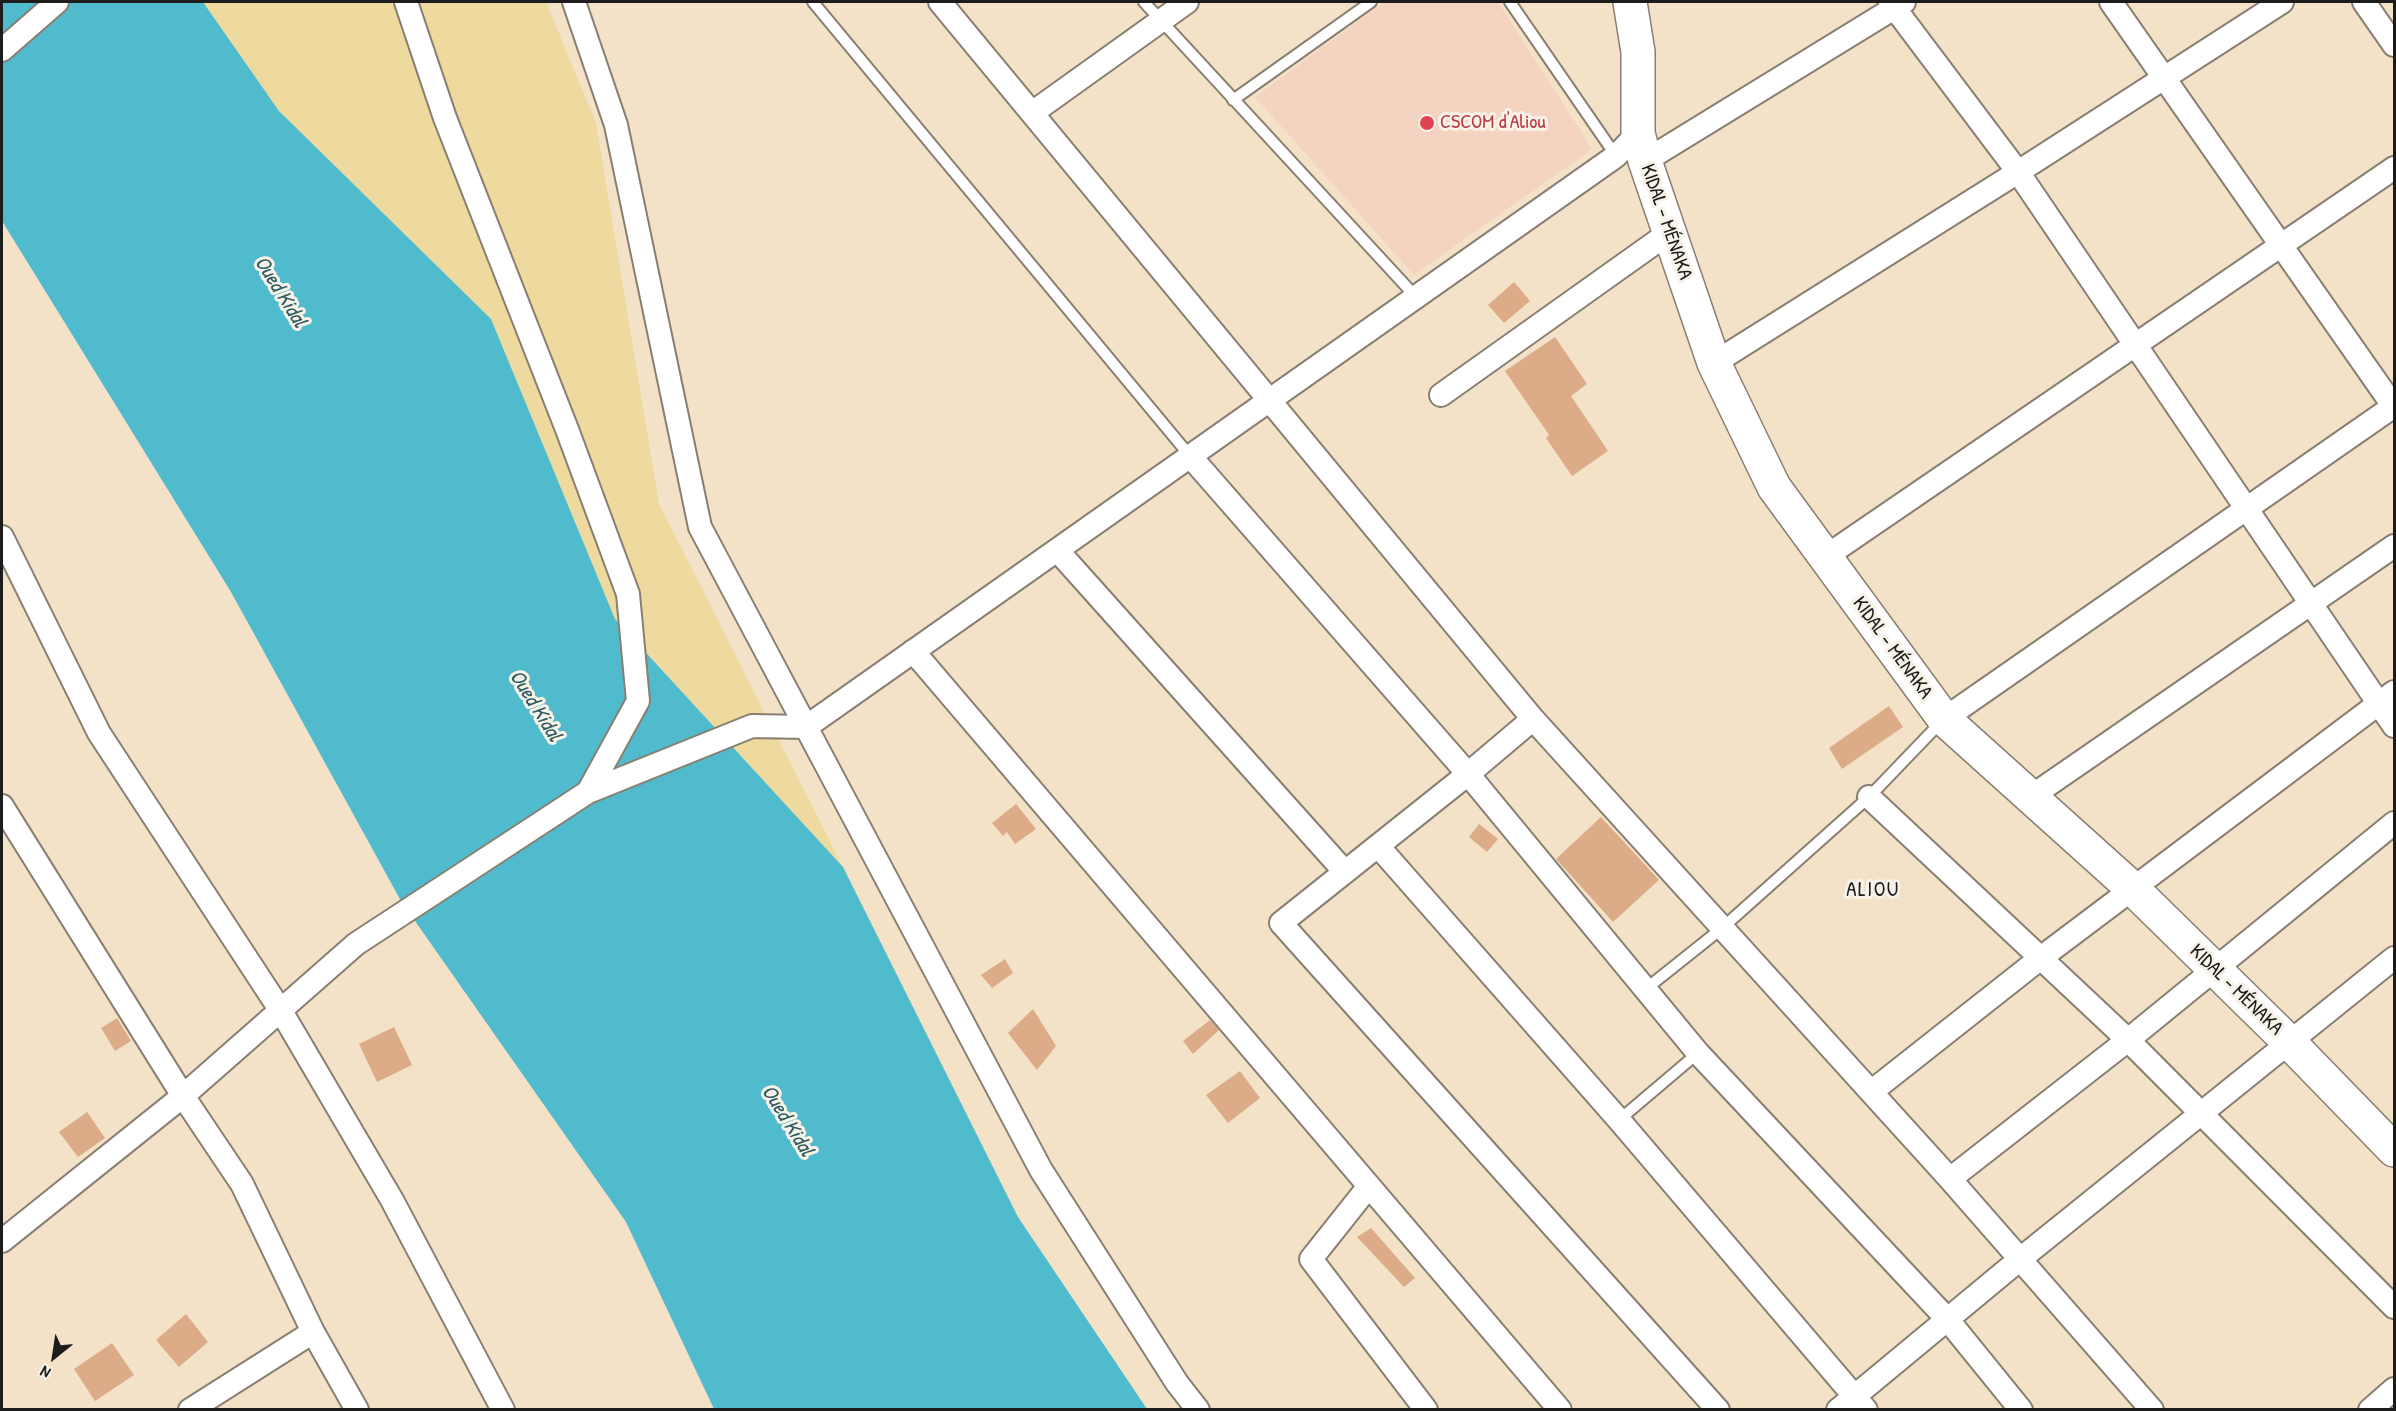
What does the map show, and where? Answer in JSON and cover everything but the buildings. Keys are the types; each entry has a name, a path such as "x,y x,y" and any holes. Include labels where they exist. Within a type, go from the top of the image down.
{"main road":[{"name":"KIDAL - MÉNAKA","path":"1630,2 1638,52 1633,150 1670,232 1714,363 1774,487 1944,719 2029,798 2133,889 2290,1043 2394,1150"}],"street":[{"path":"2,50 57,2"},
{"path":"406,2 445,118 568,432 628,594 638,701 588,792"},
{"path":"574,2 616,125 700,526 1041,1170 1171,1373 1198,1410"},
{"path":"940,2 1533,718 1721,929 1950,1179 2143,1404"},
{"path":"1032,113 1158,20 1187,2"},
{"path":"1944,719 2394,407 2111,2"},
{"path":"1714,363 2018,172 2282,2"},
{"path":"2364,2 2394,45"},
{"path":"2,1241 183,1096 356,944 588,792 752,726 806,727 1416,297 1633,150 1896,3 2018,172 2311,604 2387,698 2394,726"},
{"path":"1825,557 2394,168"},
{"path":"1441,395 1670,232"},
{"path":"1190,456 1468,774 1647,988 1698,1053 1948,1320 2021,1410"},
{"path":"2,537 99,733 281,1011 392,1200 503,1410"},
{"path":"2029,798 2394,546"},
{"path":"1057,550 1345,872"},
{"path":"913,651 1560,1410"},
{"path":"1871,1092 2042,957 2387,698"},
{"path":"1533,718 1468,774 1281,923 1718,1410"},
{"path":"1869,797 2042,957 2204,1113 2394,1307"},
{"path":"4,818 183,1096 243,1184 313,1332 357,1410"},
{"path":"1950,1179 2128,1040 2394,823"},
{"path":"1378,846 1619,1120 1853,1405 2019,1260 2394,958"},
{"path":"1370,1186 1311,1259 1426,1410"},
{"path":"190,1410 313,1332"},
{"path":"2370,1410 2394,1389"}],"lane":[{"path":"813,2 1190,456"},
{"path":"1143,2 1416,297"},
{"path":"1233,100 1371,2"},
{"path":"1510,2 1633,150"},
{"path":"1647,988 1721,929 1869,797 1944,719"},
{"path":"1619,1120 1698,1053"}],"shaded area":[{"name":"CSCOM d'Aliou","path":"1384,2 1498,2 1592,149 1414,275 1255,97"}],"sand":[{"path":"203,2 546,2 596,123 659,504 843,867 615,619 491,319 279,111"}],"water":[{"name":"Oued Kidal","path":"2,2 203,2 279,111 491,319 615,619 843,867 1018,1217 1147,1409 714,1409 626,1222 401,901 231,592 2,221"}],"place":[{"name":"CSCOM d'Aliou","path":"1427,123"}],"district":[{"name":"ALIOU","path":"1873,890"}]}
